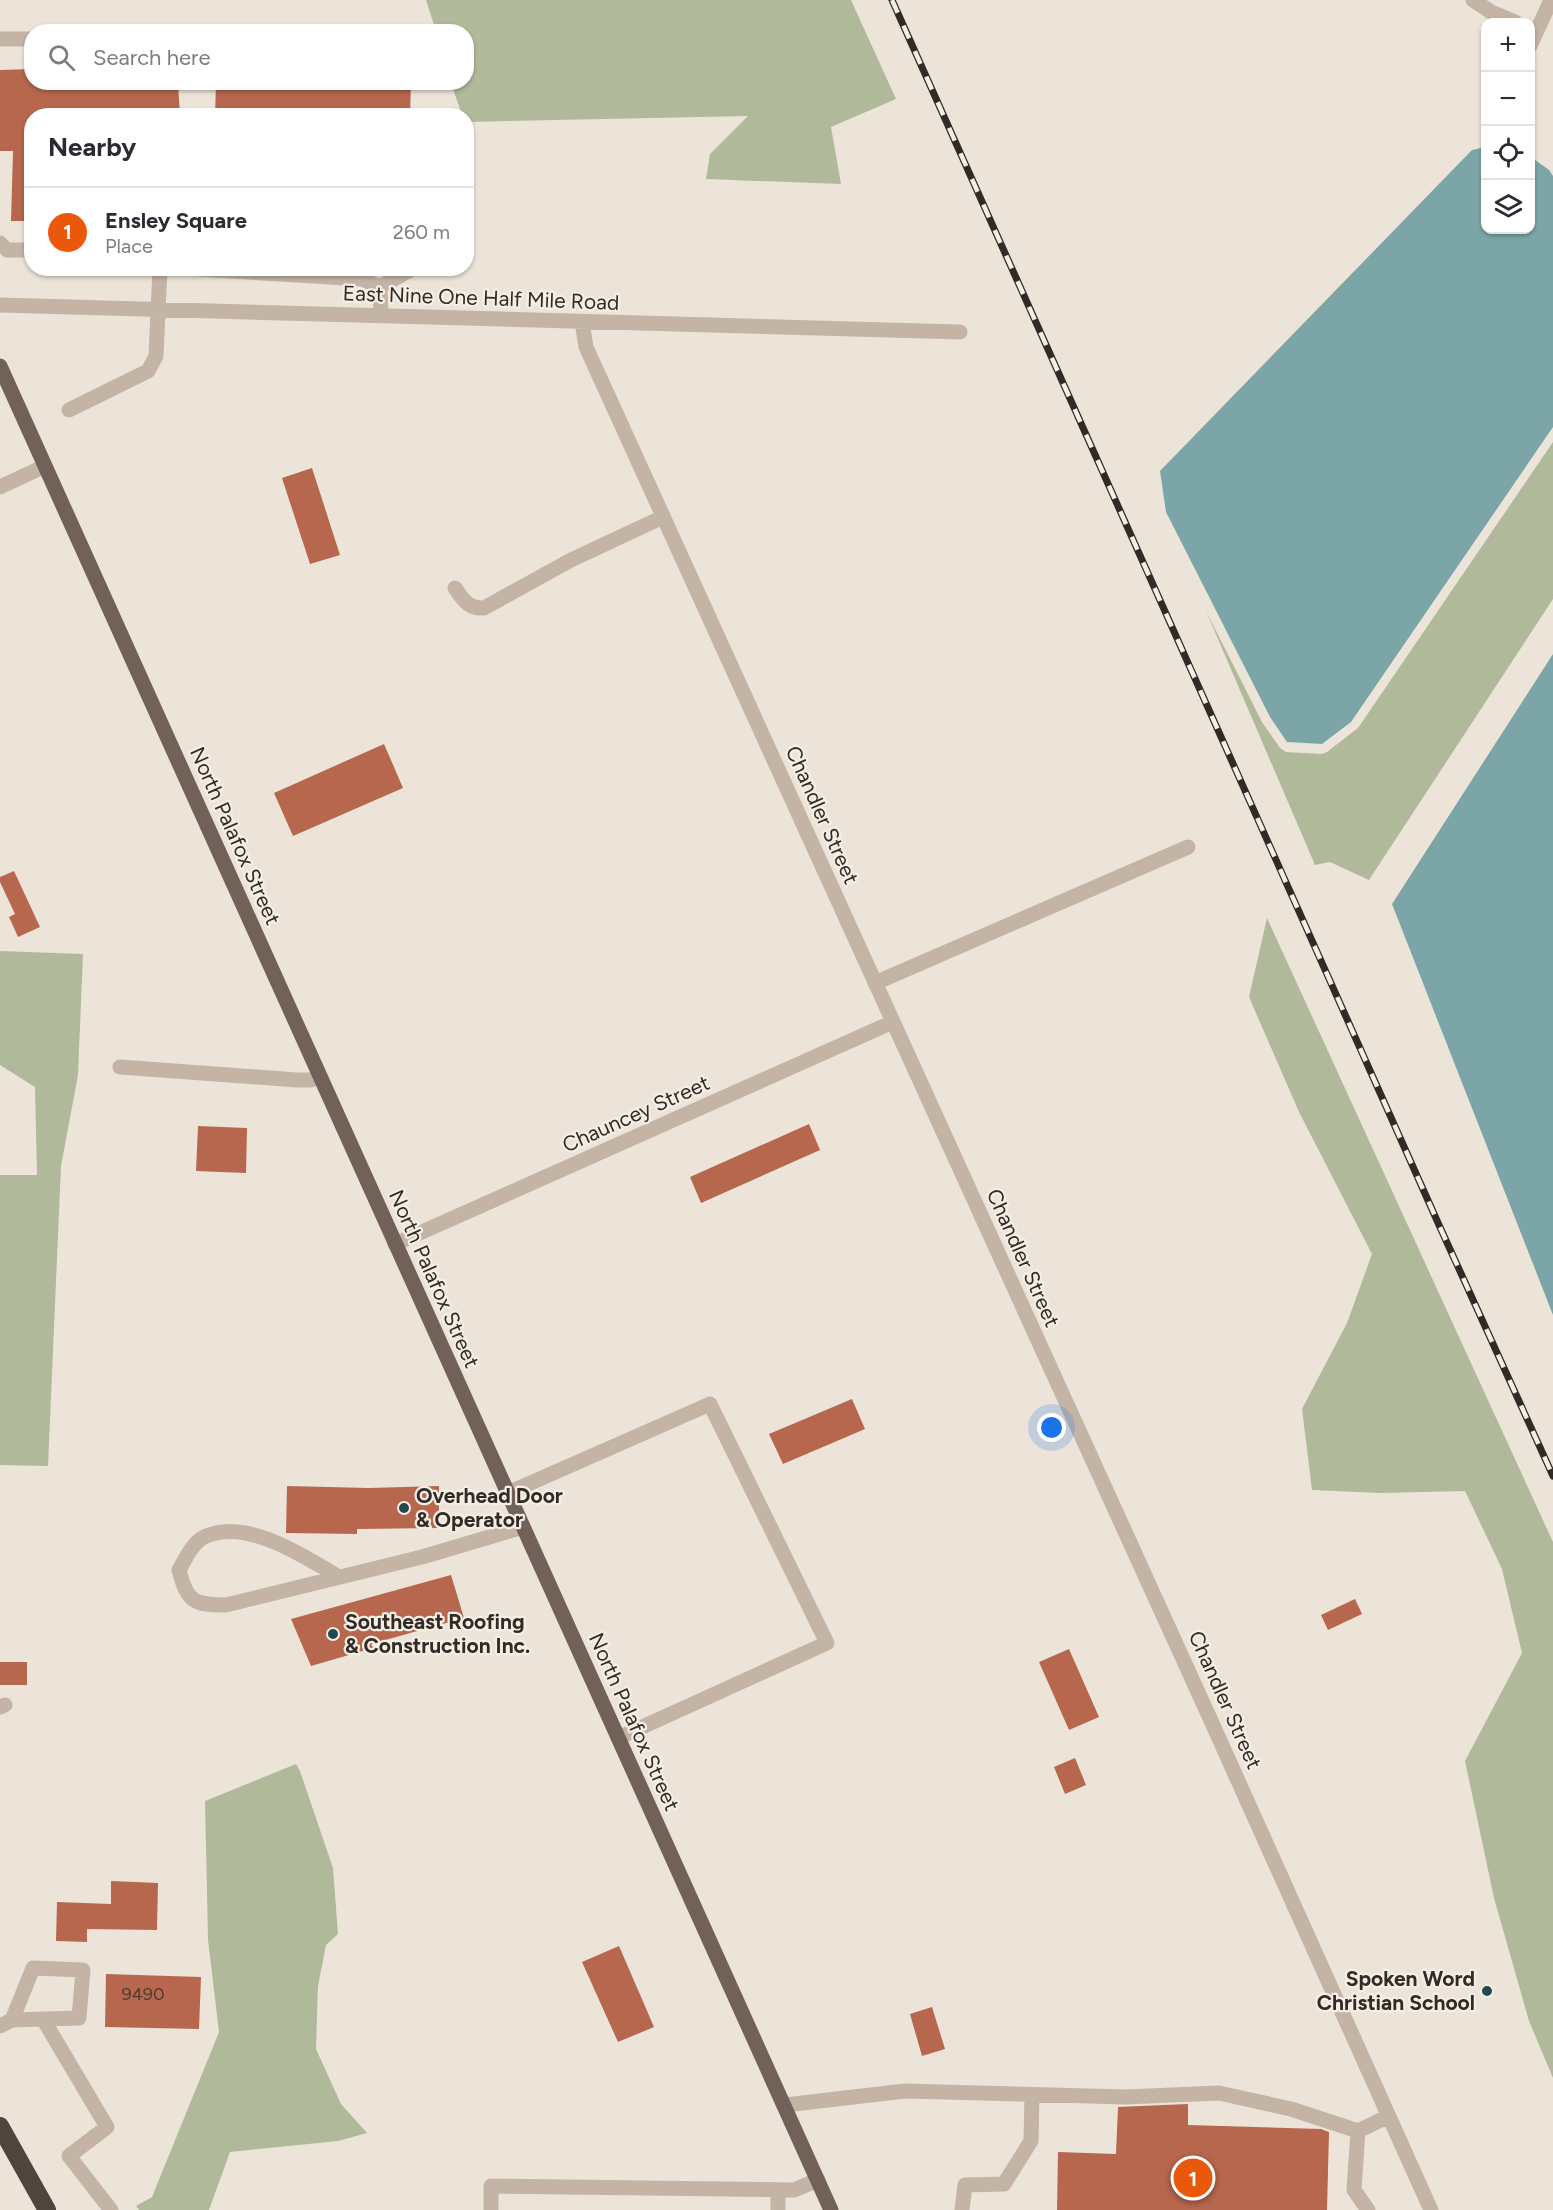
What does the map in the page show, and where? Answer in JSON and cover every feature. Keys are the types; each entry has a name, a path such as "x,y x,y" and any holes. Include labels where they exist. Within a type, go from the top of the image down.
{"highway":[{"path":"0,2126 47,2210"}],"main road":[{"name":"North Palafox Street","path":"0,366 831,2210"}],"street":[{"path":"1473,0 1505,18"},
{"path":"1535,30 1551,0"},
{"path":"0,39 24,39"},
{"path":"0,243 7,250 24,250"},
{"path":"69,410 148,371 156,356 160,276"},
{"path":"313,276 362,279 380,287"},
{"path":"380,287 400,276"},
{"path":"380,287 381,316"},
{"name":"East Nine One Half Mile Road","path":"0,305 960,332"},
{"name":"Chandler Street","path":"582,322 586,347 1431,2210"},
{"path":"0,487 45,466"},
{"path":"455,588 467,604 484,608 571,560 663,517"},
{"path":"875,983 1188,847"},
{"name":"Chauncey Street","path":"396,1244 893,1022"},
{"path":"120,1067 297,1080 312,1080 320,1077"},
{"path":"508,1493 710,1404 827,1643 618,1738"},
{"path":"339,1577 284,1544 230,1532 207,1535 192,1548 179,1570 184,1590 195,1601 207,1605 226,1605 422,1557 523,1527"},
{"path":"33,1968 83,1970 79,2018 6,2023 33,1968"},
{"path":"43,2019 107,2127 69,2156 111,2210"},
{"path":"785,2105 905,2091 1125,2097 1219,2093 1291,2109 1358,2131 1389,2116"},
{"path":"962,2210 965,2185 1004,2184 1031,2141 1032,2096"},
{"path":"1358,2131 1354,2190 1368,2210"},
{"path":"492,2210 492,2186 794,2190 818,2180"},
{"path":"778,2190 778,2210"}],"green space":[{"path":"426,0 851,0 896,99 831,127 841,184 706,179 710,154 748,116 474,122 474,108 460,108 453,90 474,90 474,24 434,24"},
{"path":"1553,442 1553,599 1369,880 1330,862 1315,865 1206,611 1262,722 1280,748 1286,752 1322,754 1327,752 1358,728"},
{"path":"1267,918 1553,1542 1553,2078 1529,2021 1494,1898 1465,1761 1522,1653 1502,1569 1465,1491 1381,1493 1312,1490 1302,1409 1347,1323 1372,1254 1299,1112 1249,997"},
{"path":"0,951 83,954 78,1075 61,1166 48,1466 0,1465 0,1175 37,1175 35,1087 0,1065"},
{"path":"296,1764 333,1868 338,1934 326,1945 318,1986 316,2049 341,2104 367,2133 338,2141 230,2152 209,2210 139,2210 136,2206 152,2197 219,2032 208,1940 205,1801"}],"water":[{"path":"1481,148 1481,234 1535,234 1535,160 1549,170 1553,176 1553,427 1351,722 1322,744 1287,742 1270,717 1166,512 1160,471 1472,150"},
{"path":"1553,654 1553,1315 1392,904"}],"building":[{"path":"24,69 24,90 178,90 180,108 24,108 24,221 11,221 13,151 0,151 0,70"},
{"path":"216,90 411,90 410,108 215,108"},
{"path":"312,468 340,555 310,564 282,478"},
{"path":"384,744 403,788 293,836 274,793"},
{"path":"14,871 40,927 18,937 9,917 15,914 0,882 0,877"},
{"path":"809,1124 820,1150 701,1203 690,1177"},
{"path":"198,1126 247,1128 246,1173 196,1171"},
{"path":"852,1399 865,1429 783,1464 769,1434"},
{"path":"287,1486 369,1488 439,1486 439,1528 357,1529 357,1534 286,1533"},
{"path":"451,1575 464,1618 371,1644 373,1648 311,1666 291,1619"},
{"path":"1355,1599 1362,1614 1328,1630 1321,1615"},
{"path":"1069,1649 1099,1717 1069,1730 1039,1662"},
{"path":"0,1662 27,1662 27,1685 0,1685"},
{"path":"1075,1758 1086,1785 1065,1794 1054,1767"},
{"path":"111,1881 158,1883 157,1930 87,1929 87,1942 56,1941 57,1902 111,1904"},
{"path":"619,1946 654,2027 618,2042 582,1962"},
{"path":"106,1974 201,1977 199,2029 105,2027"},
{"path":"932,2007 945,2049 922,2056 910,2014"},
{"path":"1188,2104 1188,2125 1321,2129 1329,2132 1327,2210 1057,2210 1058,2152 1116,2154 1118,2107"}],"railway":[{"path":"892,0 1553,1476"}],"place":[{"name":"Overhead Door & Operator","path":"404,1508"},
{"name":"Southeast Roofing & Construction Inc.","path":"333,1634"},
{"name":"Spoken Word Christian School","path":"1487,1991"},
{"name":"Ensley Square","path":"1193,2178"}]}
